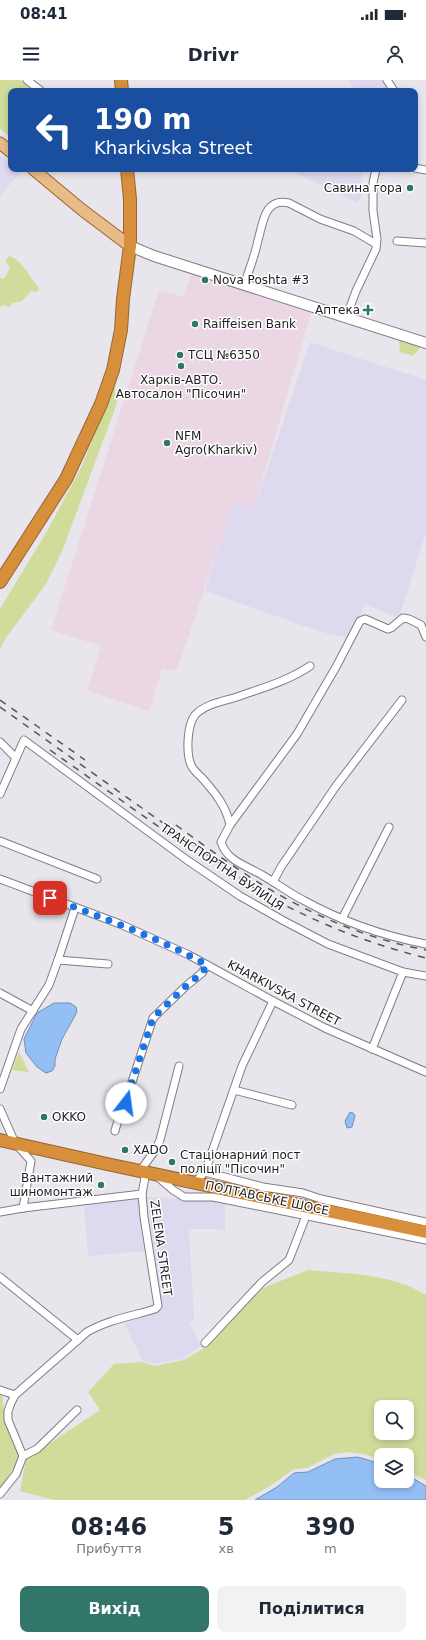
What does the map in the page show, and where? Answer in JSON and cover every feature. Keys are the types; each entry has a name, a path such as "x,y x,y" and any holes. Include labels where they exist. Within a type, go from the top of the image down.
{"highway":[{"path":"0,582 66,479 101,404 113,370 121,330 123,299 130,246 130,206 127,172"},
{"name":"ПОЛТАВСЬКЕ ШОСЕ","path":"0,1140 426,1232"}],"main road":[{"path":"0,143 8,150"},
{"path":"36,172 130,246"}],"street":[{"path":"27,80 37,88"},
{"path":"346,318 356,291 374,254 376,244 373,190 376,172"},
{"path":"244,285 258,240 263,217 272,206 284,202 332,224 354,231 376,244"},
{"path":"397,241 426,243"},
{"path":"130,246 154,256 426,343"},
{"path":"230,825 297,734 336,667 360,621 365,619 388,629 403,618 409,619 421,625 426,638"},
{"path":"230,825 227,812 212,789 192,766 187,753 190,724 195,715 205,707 276,684 310,666"},
{"path":"273,882 281,867 336,786 402,700"},
{"name":"ТРАНСПОРТНА ВУЛИЦЯ","path":"16,758 24,740 187,860 240,896 284,922 328,944 403,972 426,976"},
{"path":"0,742 16,758 0,794"},
{"name":"ТРАНСПОРТНА ВУЛИЦЯ","path":"230,825 221,842 229,857 302,900 342,919 426,944"},
{"path":"342,919 389,827"},
{"path":"0,841 97,879"},
{"name":"KHARKIVSKA STREET","path":"0,879 120,924 189,955 273,1001 372,1049 426,1072"},
{"path":"0,1089 21,1029 49,985 75,908"},
{"path":"58,960 108,964"},
{"path":"115,1131 119,1117 126,1103 153,1018 186,986 202,973 207,965"},
{"path":"372,1049 403,972"},
{"path":"0,993 33,1011"},
{"path":"194,1183 205,1172 244,1060 273,1001"},
{"path":"179,1066 160,1140 147,1172 184,1197 213,1197 426,1240"},
{"path":"234,1090 292,1105"},
{"path":"0,1110 15,1143 31,1161 23,1208"},
{"name":"ZELENA STREET","path":"23,1456 8,1420 8,1412 15,1395 78,1340 97,1326 155,1309 158,1306 144,1217 142,1194 147,1172"},
{"path":"205,1172 263,1187 303,1192 321,1199 426,1222"},
{"path":"0,1212 142,1194"},
{"path":"205,1343 262,1282 289,1260 306,1216"},
{"path":"0,1277 78,1340"},
{"path":"0,1390 15,1395"},
{"path":"0,1494 16,1474 23,1456 37,1449 78,1410"}],"shaded area":[{"path":"348,80 382,80 387,88 354,88"},
{"path":"0,155 8,162 8,172 20,172 0,197"},
{"path":"294,172 364,172 361,177 363,178 359,187 365,190 358,203"},
{"path":"191,274 311,313 254,508 234,502 177,670 162,669 149,711 87,691 101,646 51,630 159,290 183,297"},
{"path":"310,342 426,380 426,532 399,618 365,604 350,638 332,635 304,626 205,591 234,502 254,508"},
{"path":"147,1197 225,1201 225,1231 220,1229 189,1229 194,1319 189,1322 201,1345 183,1359 154,1364 143,1361 124,1323 162,1310"},
{"path":"140,1198 146,1251 88,1256 84,1206"}],"green space":[{"path":"0,80 20,80 29,88 8,88 8,136 0,129"},
{"path":"9,256 21,264 39,290 36,292 31,291 22,301 12,303 10,307 3,305 0,307 0,278 3,279 6,276 10,267 5,261"},
{"path":"399,340 420,348 413,356 400,352"},
{"path":"114,383 117,403 63,549 46,584 5,639 0,649 0,609 46,533 83,464"},
{"path":"19,1052 29,1072 12,1070"},
{"path":"308,1270 384,1278 413,1288 426,1295 426,1480 414,1474 414,1448 374,1448 374,1457 348,1452 334,1454 307,1468 294,1469 270,1486 245,1500 54,1500 20,1491 26,1459 100,1410 88,1392 114,1364 142,1362 155,1366 184,1360 203,1349 263,1288"},
{"path":"0,1393 2,1394 5,1418 20,1456 0,1490"}],"water":[{"path":"54,1003 70,1003 76,1007 77,1012 62,1039 55,1059 55,1066 52,1071 46,1073 37,1067 26,1053 24,1039 37,1013"},
{"path":"350,1112 355,1116 352,1127 347,1128 345,1121"},
{"path":"358,1457 374,1462 374,1488 414,1488 414,1479 426,1486 426,1500 255,1500 277,1487 294,1473 308,1472 335,1459"}],"railway":[{"path":"0,700 85,760"},
{"path":"0,707 257,890 298,912 339,930 426,958"},
{"path":"50,750 176,839"},
{"path":"176,825 256,881 296,904 359,932 426,950"}],"place":[{"name":"Савина гора","path":"410,188"},
{"name":"Nova Poshta #3","path":"205,280"},
{"name":"Аптека","path":"368,310"},
{"name":"Raiffeisen Bank","path":"195,324"},
{"name":"ТСЦ №6350","path":"180,355"},
{"name":"Харків-АВТО. Автосалон \"Пісочин\"","path":"181,366"},
{"name":"NFM Agro(Kharkiv)","path":"167,443"},
{"name":"OKKO","path":"44,1117"},
{"name":"XADO","path":"125,1150"},
{"name":"Стаціонарний пост поліції \"Пісочин\"","path":"172,1162"},
{"name":"Вантажний шиномонтаж","path":"101,1185"}],"route":[{"path":"50,898 120,924 189,955 207,965 205,970 195,980 186,986 153,1018 138,1060 126,1103"}]}
